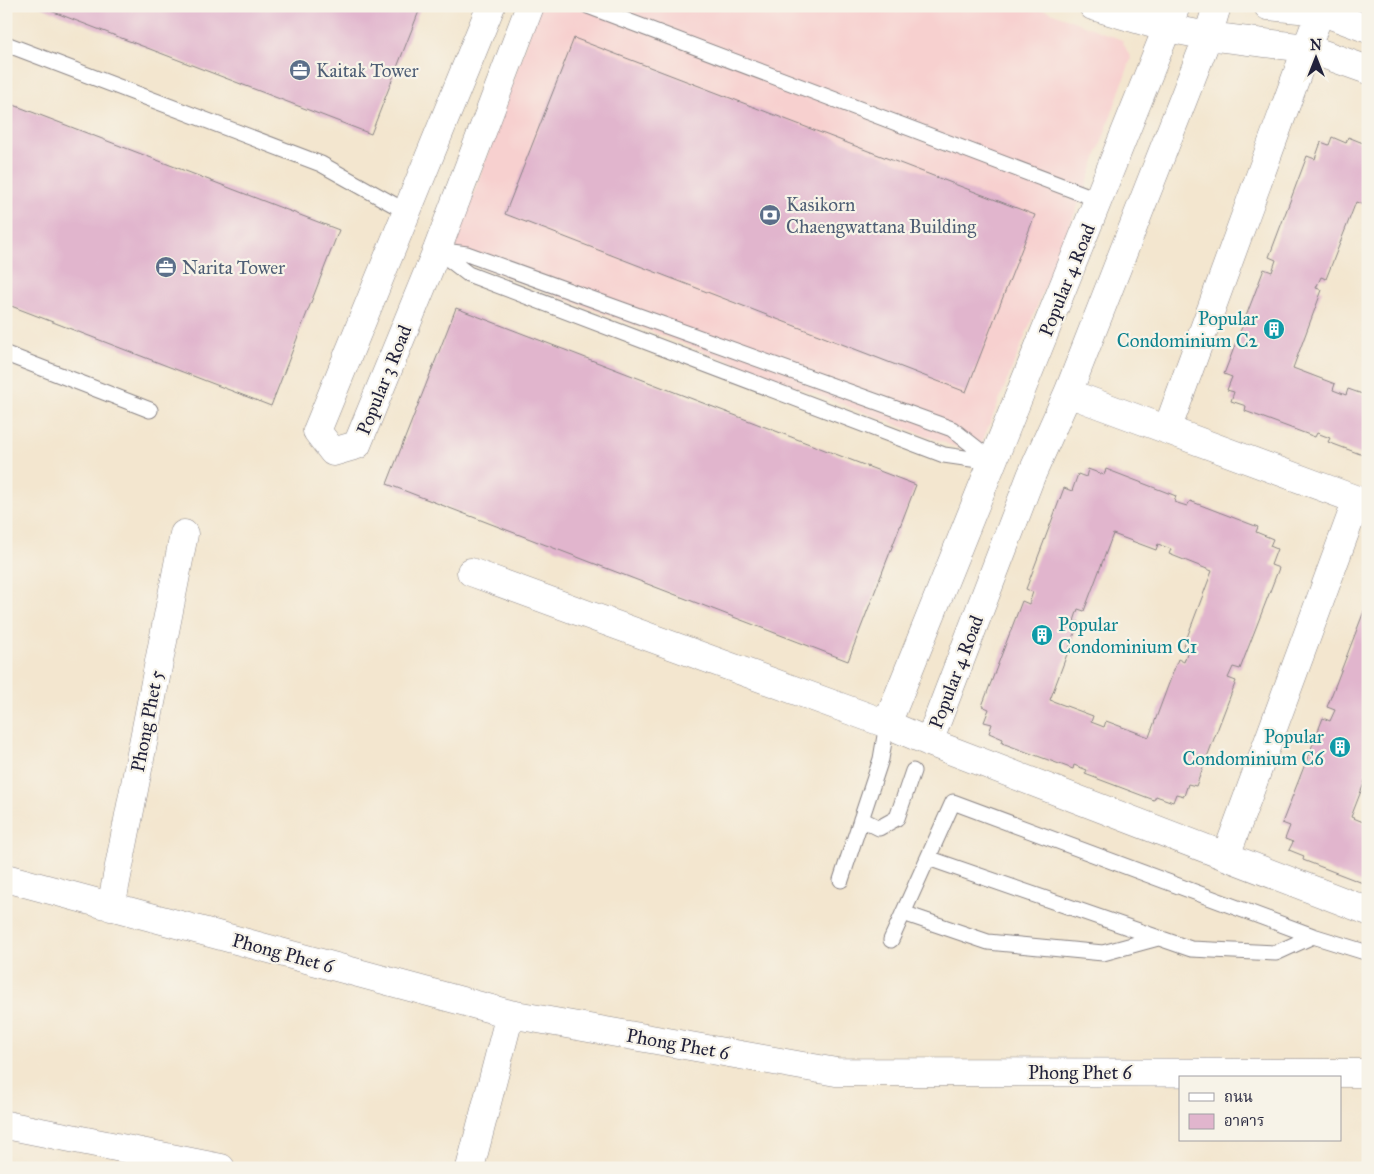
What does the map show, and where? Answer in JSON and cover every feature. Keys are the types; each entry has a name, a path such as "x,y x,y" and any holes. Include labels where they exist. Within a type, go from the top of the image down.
{"street":[{"name":"Popular 3 Road","path":"492,6 317,431 333,452 358,445 437,250 530,6"},
{"path":"1093,6 1172,17 1208,36 1306,48 1368,70"},
{"name":"Popular 4 Road","path":"1172,17 887,724 929,742 1031,476 1068,393 1208,36 1216,6"},
{"path":"1268,6 1321,9 1368,29"},
{"path":"1167,430 1321,9"},
{"path":"407,212 437,250"},
{"path":"1068,393 1362,502 1226,856"},
{"path":"994,462 1031,476"},
{"name":"Phong Phet 5","path":"111,907 184,534"},
{"path":"471,572 887,724"},
{"path":"929,742 1368,911"},
{"name":"Phong Phet 6","path":"6,878 510,1014 836,1072 1368,1073"},
{"path":"470,1168 510,1014"},
{"path":"6,1125 222,1168"}],"lane":[{"path":"588,6 1099,200"},
{"path":"6,44 321,164 407,212"},
{"path":"437,250 467,254 952,429 994,462"},
{"path":"437,250 468,274 559,309 944,455 994,462"},
{"path":"6,354 150,410"},
{"path":"841,880 881,759 887,724"},
{"path":"861,819 879,828 897,818 913,771"},
{"path":"891,940 953,802 1313,936 1368,953"},
{"path":"928,858 1191,949 1276,953 1313,936"},
{"path":"903,913 988,942 998,943 1103,953 1158,938"}],"shaded area":[{"path":"539,6 1035,6 1122,40 1131,59 1089,178 977,455 452,256"}],"building":[{"name":"Kaitak Tower","path":"38,6 421,6 371,134"},
{"name":"Kasikorn Chaengwattana Building","path":"574,38 1035,215 966,392 505,214"},
{"name":"Narita Tower","path":"6,102 339,230 271,406 6,304"},
{"name":"Popular Condominium C2","path":"1332,137 1346,143 1348,137 1368,145 1368,206 1356,202 1326,279 1321,277 1316,288 1322,290 1293,368 1335,384 1333,390 1346,395 1348,389 1368,396 1368,457 1328,442 1330,438 1317,433 1315,437 1245,411 1246,406 1231,401 1234,392 1227,390 1232,377 1224,374 1264,269 1272,272 1276,260 1269,257 1307,156 1315,159 1321,142 1329,145"},
{"path":"456,308 916,485 848,661 387,484"},
{"name":"Popular Condominium C1","path":"1088,469 1104,475 1106,469 1176,496 1174,502 1187,506 1190,501 1258,527 1256,532 1273,539 1270,546 1277,549 1271,565 1279,568 1240,669 1233,667 1228,678 1236,681 1196,786 1188,784 1184,796 1176,794 1173,802 1156,796 1154,800 1085,774 1087,770 1074,765 1073,769 1002,743 1003,739 989,733 992,724 984,722 989,709 982,706 1022,601 1029,604 1033,592 1026,589 1064,488 1072,491 1078,474 1086,477","holes":["1113,534 1156,550 1158,544 1171,549 1169,554 1212,571 1183,648 1188,650 1184,662 1178,659 1149,737 1106,721 1104,727 1091,722 1093,716 1050,700 1079,622 1074,621 1078,609 1084,611"]},
{"name":"Popular Condominium C6","path":"1366,606 1368,606 1368,773 1351,817 1368,824 1368,885 1303,860 1304,856 1289,850 1293,842 1285,839 1290,826 1282,823 1323,718 1330,721 1335,710 1327,707"}],"place":[{"name":"Kaitak Tower","path":"300,70"},
{"name":"Kasikorn Chaengwattana Building","path":"770,215"},
{"name":"Narita Tower","path":"166,267"},
{"name":"Popular Condominium C2","path":"1274,329"},
{"name":"Popular Condominium C1","path":"1042,635"},
{"name":"Popular Condominium C6","path":"1340,747"}]}
